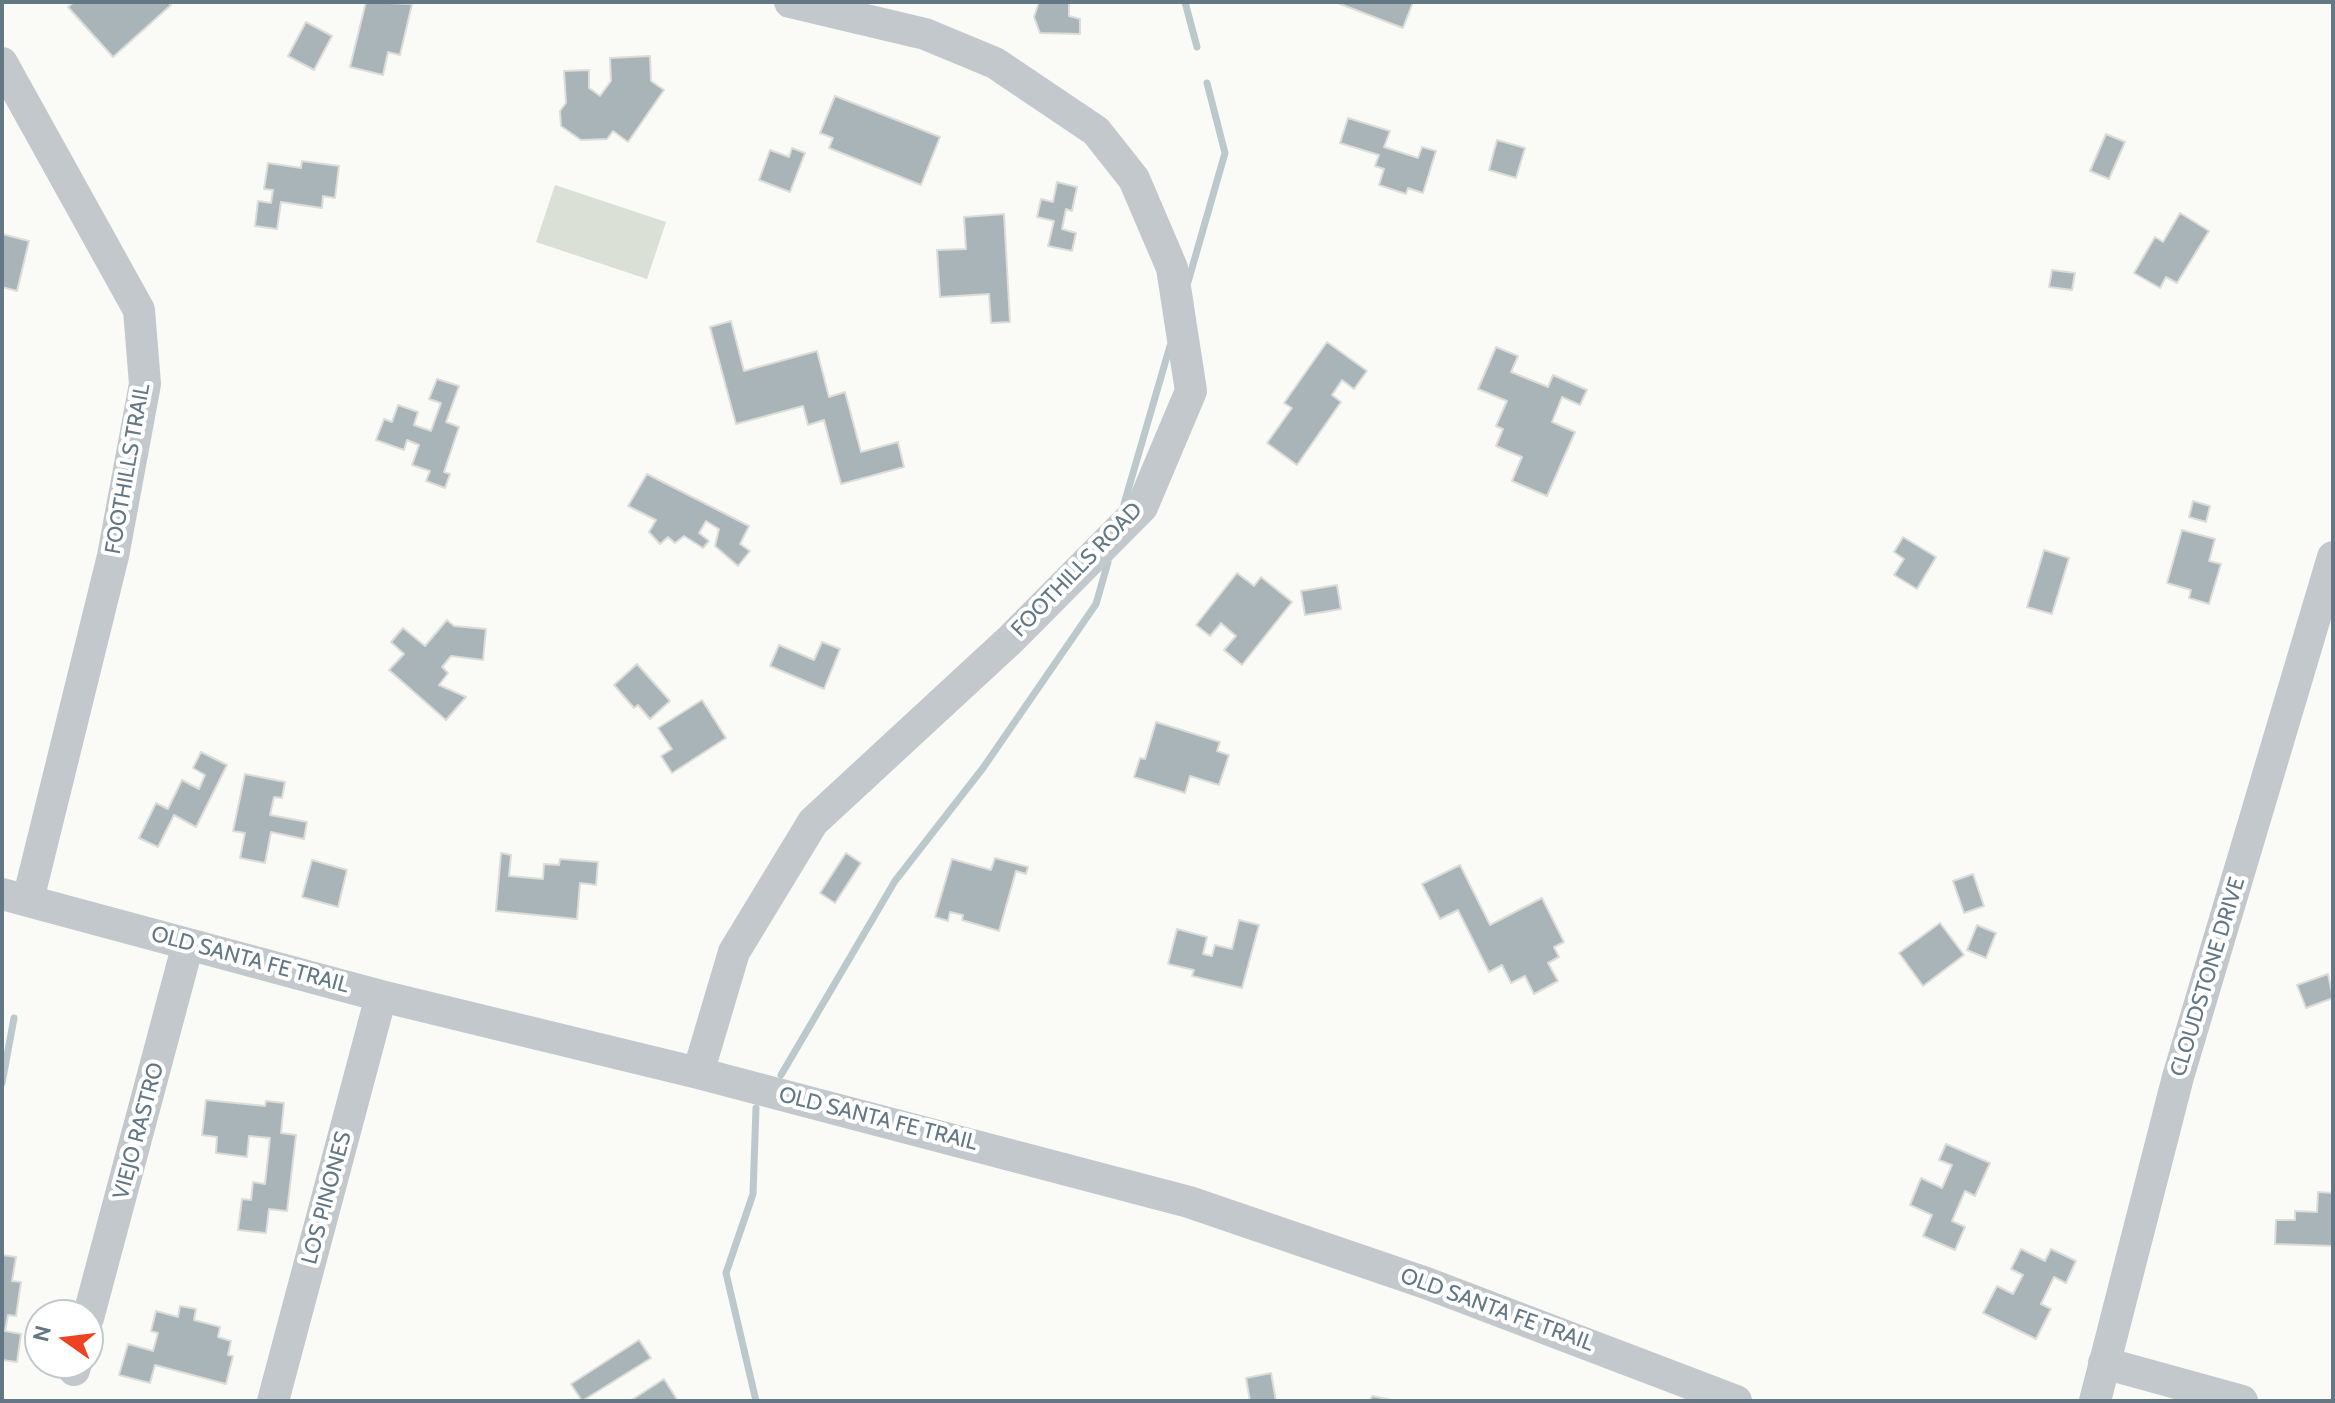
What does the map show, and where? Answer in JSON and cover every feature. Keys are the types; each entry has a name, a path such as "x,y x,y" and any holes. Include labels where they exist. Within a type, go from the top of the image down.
{"street":[{"name":"FOOTHILLS ROAD","path":"698,1073 734,952 813,822 1011,639 1142,507 1191,391 1172,268 1134,179 1096,131 995,63 925,34 790,2"},
{"name":"FOOTHILLS TRAIL","path":"2,63 139,310 145,384 113,556 15,897"},
{"name":"CLOUDSTONE DRIVE","path":"2095,1401 2178,1077 2333,557"},
{"name":"OLD SANTA FE TRAIL","path":"15,897 381,996 698,1073 1189,1202 1440,1288 1736,1401"},
{"name":"VIEJO RASTRO","path":"93,1299 188,944"},
{"name":"LOS PINONES","path":"273,1401 381,996"},
{"path":"2104,1363 2242,1401"}],"shaded area":[{"path":"555,185 666,222 647,279 536,242"}],"building":[{"path":"74,2 168,2 171,5 113,57 68,7"},
{"path":"366,2 412,4 400,55 388,52 383,75 350,67"},
{"path":"1039,2 1069,2 1069,16 1080,19 1080,34 1040,33 1034,17"},
{"path":"1335,2 1413,2 1403,28"},
{"path":"306,22 332,36 314,70 288,56"},
{"path":"650,56 651,81 664,90 628,142 613,131 607,139 581,140 561,126 560,111 566,103 564,71 589,70 589,88 600,96 611,81 610,58"},
{"path":"835,96 940,137 921,185 829,148 833,138 820,133"},
{"path":"1348,118 1390,131 1384,147 1418,158 1422,147 1436,151 1423,193 1408,188 1406,194 1379,185 1384,169 1375,166 1379,155 1340,143"},
{"path":"2106,134 2125,142 2109,179 2090,171"},
{"path":"1497,140 1525,148 1516,178 1489,170"},
{"path":"792,148 805,153 790,192 759,180 770,150 789,157"},
{"path":"302,161 339,166 335,198 323,196 322,208 281,202 277,229 255,226 258,201 271,203 273,190 264,189 268,163 301,168"},
{"path":"1057,182 1077,187 1072,211 1066,209 1062,229 1076,233 1072,251 1048,246 1054,221 1037,217 1041,199 1053,202"},
{"path":"2180,213 2209,231 2177,283 2166,277 2160,288 2134,273 2155,237 2163,242"},
{"path":"1004,214 1010,322 991,323 989,294 940,297 937,250 966,249 964,217"},
{"path":"2,234 29,241 17,291 2,287"},
{"path":"2052,270 2075,273 2072,290 2049,287"},
{"path":"731,321 744,371 817,351 829,397 845,392 861,452 898,442 904,467 841,484 824,420 808,425 803,406 736,424 710,327"},
{"path":"1327,342 1367,371 1354,389 1342,380 1332,395 1341,402 1297,465 1267,443 1292,408 1284,403"},
{"path":"1496,347 1518,356 1511,372 1548,387 1553,375 1587,390 1580,405 1562,397 1552,422 1575,432 1547,496 1512,481 1522,457 1496,446 1503,429 1496,426 1507,401 1478,389"},
{"path":"437,379 459,386 446,422 459,427 444,472 450,474 445,488 426,481 430,471 412,465 419,445 407,440 404,450 376,440 384,419 392,422 398,405 418,412 414,425 431,431 441,403 429,399"},
{"path":"647,474 749,526 740,544 750,551 738,566 715,546 719,529 706,521 699,533 709,541 703,548 684,536 675,543 668,537 660,544 649,532 656,520 628,506"},
{"path":"2193,501 2210,506 2206,522 2189,517"},
{"path":"2182,530 2215,539 2209,561 2221,564 2209,604 2189,598 2191,590 2167,583"},
{"path":"1903,537 1936,557 1917,589 1894,575 1904,559 1894,552"},
{"path":"2044,550 2069,558 2052,614 2027,607"},
{"path":"1237,573 1254,586 1261,577 1292,602 1242,665 1224,650 1236,636 1221,623 1210,636 1196,625"},
{"path":"1337,585 1341,609 1305,615 1301,591"},
{"path":"447,620 454,626 486,629 483,660 451,656 442,667 448,673 439,685 466,697 446,720 389,670 404,654 391,642 403,628 425,646"},
{"path":"822,642 840,649 824,689 770,666 779,645 814,660"},
{"path":"637,664 670,701 650,719 638,705 634,708 614,685"},
{"path":"702,700 726,738 672,773 661,756 672,749 658,728"},
{"path":"1156,722 1220,742 1217,751 1229,755 1219,785 1190,776 1185,793 1134,777 1140,758 1145,759"},
{"path":"201,752 227,765 196,827 174,815 158,847 139,838 156,803 168,809 182,780 199,789 205,775 193,768"},
{"path":"245,774 285,782 282,798 274,797 270,815 307,822 304,839 271,832 265,863 240,858 245,833 233,831"},
{"path":"501,853 511,855 509,876 543,879 544,864 559,865 560,859 598,862 596,885 580,883 577,919 496,911"},
{"path":"846,853 861,863 835,903 820,893"},
{"path":"995,858 1028,867 1026,874 1016,871 999,931 962,920 963,915 950,912 948,921 935,917 952,859 991,870"},
{"path":"312,860 347,870 338,907 302,897"},
{"path":"1460,865 1490,925 1542,898 1564,942 1554,947 1559,957 1548,963 1558,981 1534,994 1525,976 1511,983 1502,965 1489,972 1458,910 1440,919 1422,884"},
{"path":"1973,874 1984,906 1964,913 1953,881"},
{"path":"1239,920 1259,925 1242,988 1192,976 1194,970 1168,964 1177,929 1207,937 1203,954 1212,956 1215,945 1232,949"},
{"path":"1940,923 1964,955 1923,986 1899,953"},
{"path":"1977,925 1996,933 1986,958 1967,950"},
{"path":"2328,974 2333,998 2306,1008 2297,985"},
{"path":"206,1100 265,1106 266,1101 284,1103 281,1133 296,1135 287,1211 269,1209 266,1233 238,1230 242,1199 251,1200 253,1182 265,1184 270,1138 249,1136 247,1157 216,1153 217,1137 202,1135"},
{"path":"1946,1144 1990,1163 1975,1196 1965,1191 1952,1221 1965,1227 1955,1250 1923,1236 1932,1215 1910,1205 1921,1178 1942,1188 1952,1165 1939,1160"},
{"path":"2318,1192 2333,1193 2333,1246 2275,1244 2276,1220 2295,1220 2295,1211 2317,1212"},
{"path":"2021,1249 2045,1261 2051,1249 2076,1261 2066,1283 2054,1277 2041,1304 2051,1309 2036,1339 1983,1313 1997,1286 2013,1294 2023,1275 2011,1269"},
{"path":"2,1255 16,1257 12,1281 21,1282 16,1316 8,1315 5,1331 21,1334 17,1362 2,1360"},
{"path":"180,1306 196,1309 194,1320 220,1327 218,1337 231,1341 228,1355 233,1356 226,1384 155,1365 150,1383 119,1375 128,1344 153,1351 158,1333 151,1331 156,1311 178,1317"},
{"path":"639,1340 651,1358 582,1401 571,1384"},
{"path":"1271,1373 1276,1401 1250,1401 1246,1378"},
{"path":"664,1379 678,1401 630,1401"},
{"path":"1372,1396 1397,1401 1370,1401"}],"waterway":[{"path":"1185,2 1197,47"},
{"path":"1188,282 1225,153 1207,83"},
{"path":"1124,504 1170,346"},
{"path":"781,1075 895,881 983,768 1096,604 1108,562"},
{"path":"2,1083 14,1018"},
{"path":"756,1108 753,1194 726,1273 756,1401"}]}
